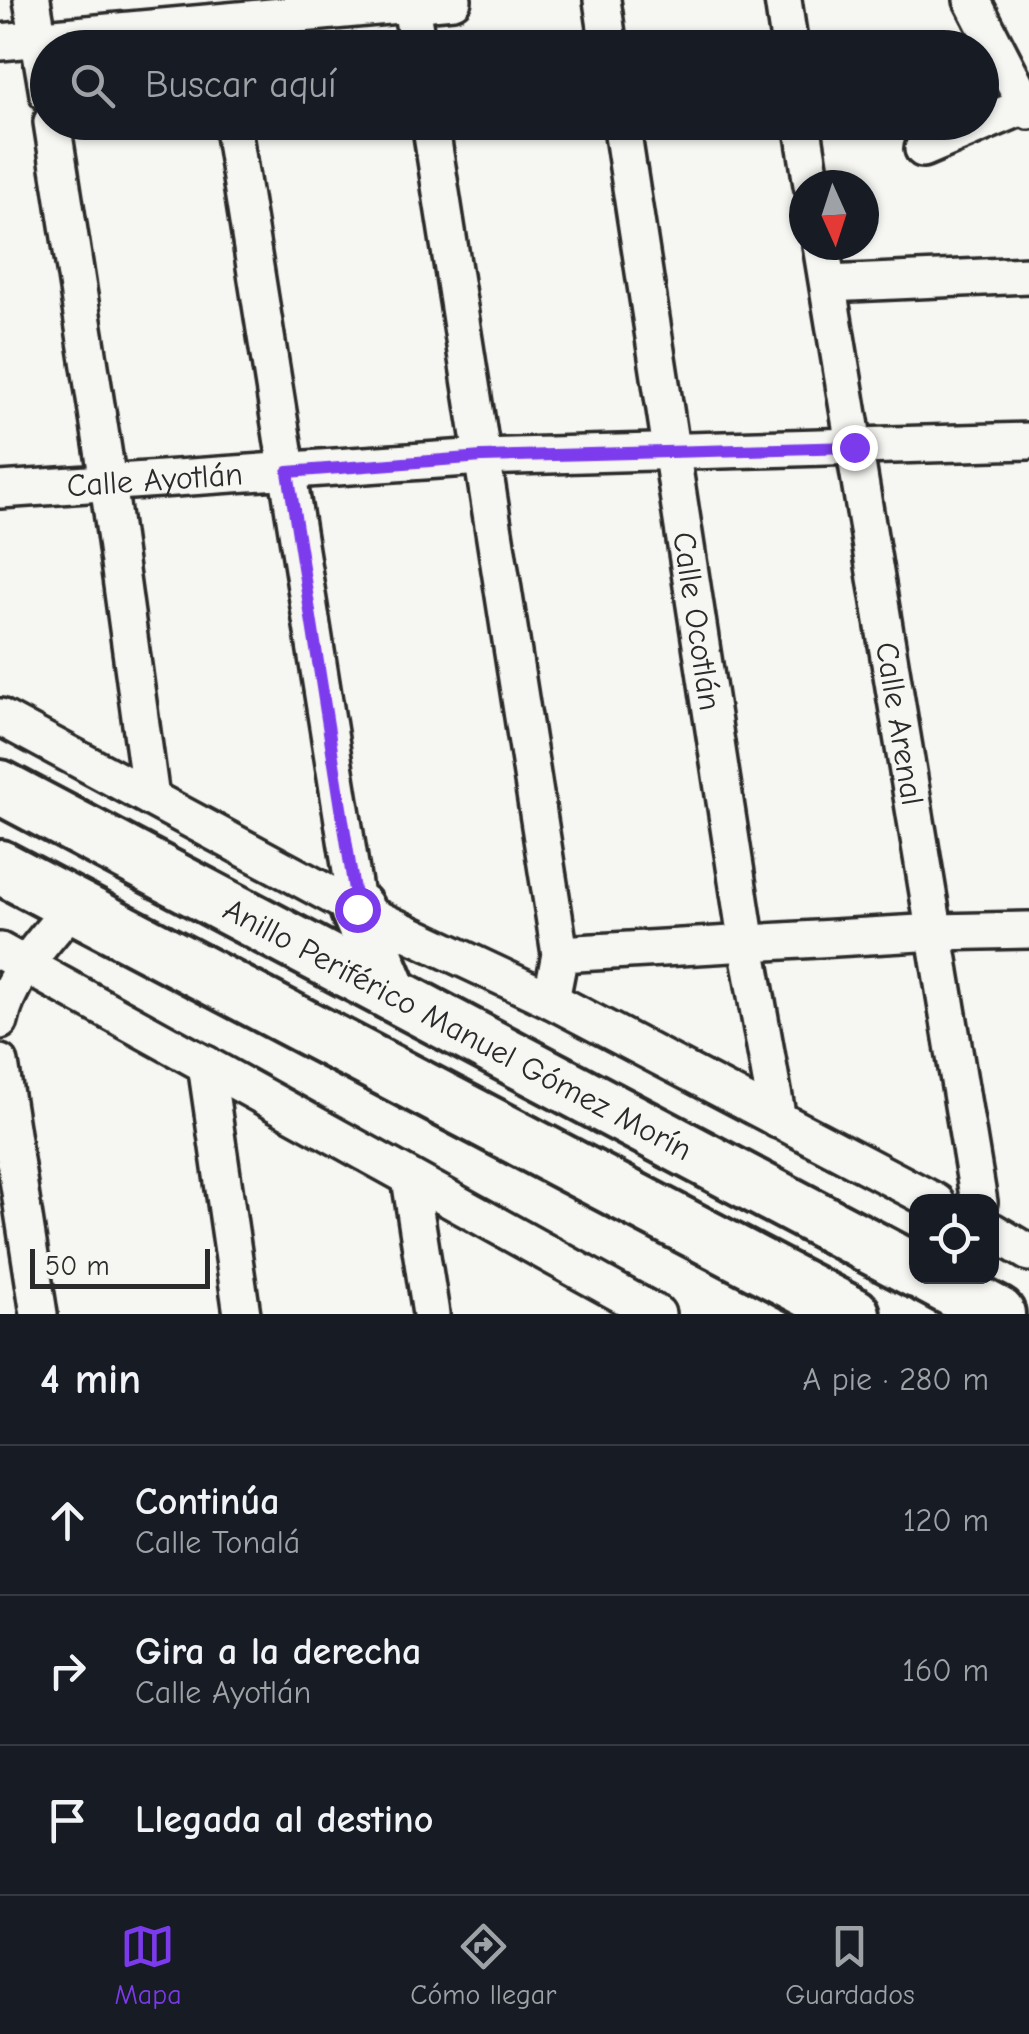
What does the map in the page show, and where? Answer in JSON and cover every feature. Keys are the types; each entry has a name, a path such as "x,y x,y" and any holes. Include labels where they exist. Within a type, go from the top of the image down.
{"highway":[{"name":"Anillo Periférico Manuel Gómez Morín","path":"0,788 909,1267"},
{"name":"Anillo Periférico Manuel Gómez Morín","path":"0,867 853,1314"},
{"path":"357,909 392,994"},
{"path":"942,1284 998,1314"}],"street":[{"path":"32,0 37,30"},
{"path":"127,30 453,0"},
{"path":"602,0 607,30"},
{"path":"782,0 787,30"},
{"path":"972,0 988,30"},
{"path":"411,2 415,30"},
{"path":"0,42 30,38"},
{"path":"999,52 1028,107 999,119"},
{"path":"55,140 152,798"},
{"path":"235,140 357,909"},
{"path":"433,140 560,954 551,1000"},
{"name":"Calle Ocotlán","path":"624,140 747,945 778,1120"},
{"path":"805,140 810,170"},
{"path":"923,150 947,140"},
{"name":"Calle Arenal","path":"824,260 978,1194"},
{"path":"828,284 1029,275"},
{"name":"Calle Ayotlán","path":"0,490 482,457 1029,441"},
{"path":"0,717 357,909 551,1000 921,1194"},
{"path":"0,1021 13,957 73,906"},
{"path":"560,954 1029,930"},
{"path":"13,957 410,1178 624,1306 658,1314"},
{"path":"0,1063 39,1314"},
{"path":"206,1064 242,1314"},
{"path":"410,1178 431,1314"},
{"path":"999,1235 1029,1252"}],"route":[{"path":"357,909 288,472 482,457 854,447"}]}
